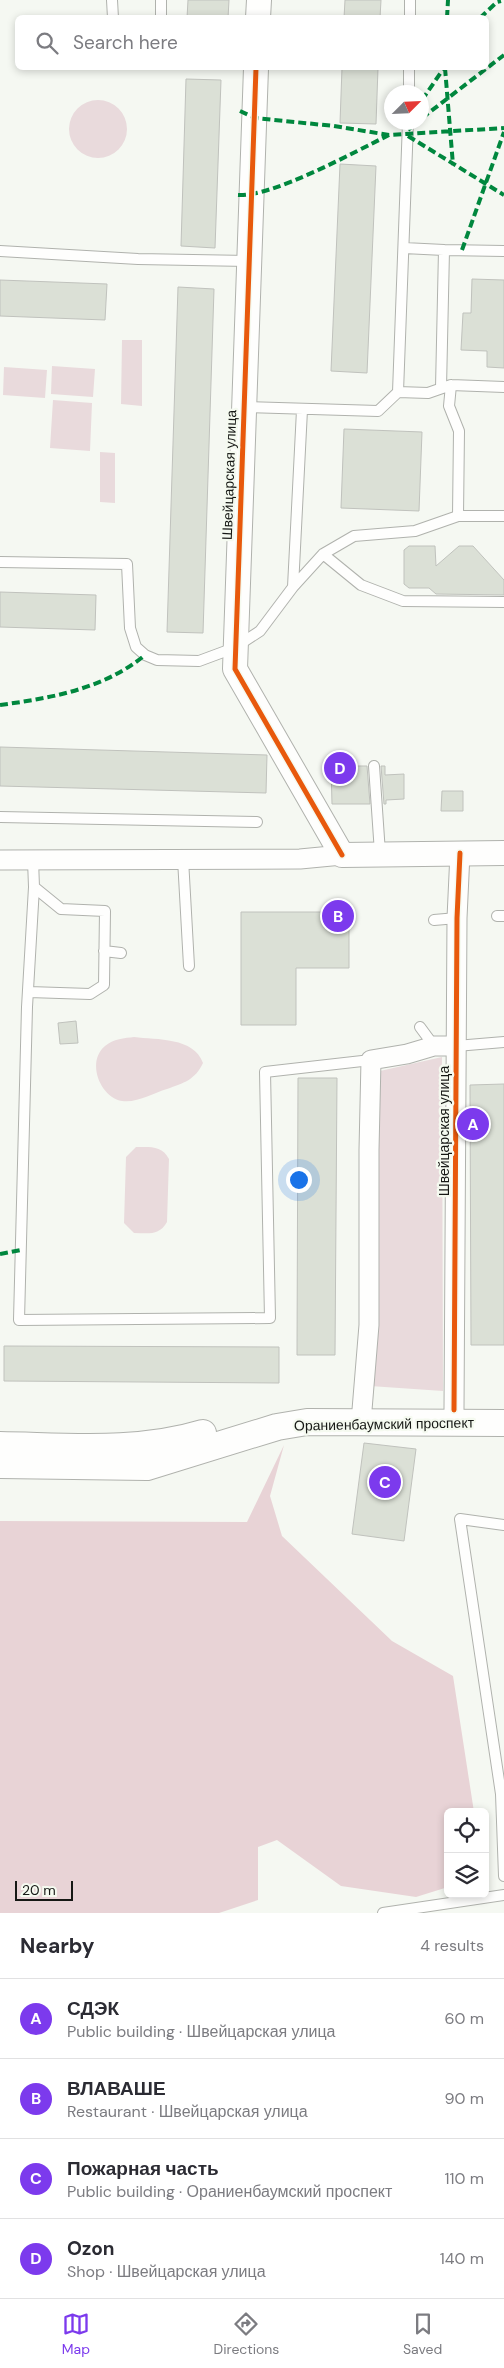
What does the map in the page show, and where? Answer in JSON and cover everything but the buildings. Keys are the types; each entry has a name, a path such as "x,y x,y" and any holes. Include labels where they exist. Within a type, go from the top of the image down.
{"main road":[{"name":"Ораниенбаумский проспект","path":"0,1445 123,1446 163,1443 201,1434 278,1410 329,1406 361,1414 504,1423"},
{"name":"Ораниенбаумский проспект","path":"0,1465 147,1466 277,1427 307,1422 361,1414 504,1410"}],"street":[{"path":"258,15 259,0"},
{"name":"Швейцарская улица","path":"256,70 234,648 235,669 342,855"},
{"name":"Швейцарская улица","path":"454,1410 457,918 460,853"},
{"path":"0,860 300,859 342,855 504,853"},
{"name":"Швейцарская улица","path":"371,1060 407,1054 434,1046 456,1046"},
{"path":"361,1414 370,1325 369,1150 371,1060"}],"lane":[{"path":"112,0 113,15"},
{"path":"161,0 161,15"},
{"path":"410,0 410,15"},
{"path":"409,70 409,85"},
{"path":"243,407 378,411 398,392 408,130"},
{"path":"404,248 504,251"},
{"path":"444,250 446,386 449,406 459,431 458,516"},
{"path":"0,251 138,259 248,261"},
{"path":"398,392 428,393 446,386 504,387"},
{"path":"293,587 302,410"},
{"path":"0,562 127,564 130,628 136,648 144,655 157,660 199,661 234,648 260,631 293,587 323,554 354,536 416,532 458,516 504,516"},
{"path":"323,554 361,585 403,601 504,602"},
{"path":"374,766 380,854"},
{"path":"0,817 257,822"},
{"path":"183,859 189,966"},
{"path":"33,860 34,887 29,992 20,1320 270,1318 265,1072 371,1060"},
{"path":"29,992 90,994 104,985 105,911 61,909 34,887"},
{"path":"434,920 457,918"},
{"path":"104,951 122,954"},
{"path":"420,1027 434,1046"},
{"path":"456,1046 504,1042"},
{"path":"504,1525 460,1519 503,1794 504,1876"},
{"path":"383,1913 504,1895"}],"shaded area":[{"path":"92,100 104,100 119,108 127,123 127,135 119,150 104,158 92,158 77,150 69,135 69,123 77,108"},
{"path":"122,340 142,340 142,406 121,404"},
{"path":"52,366 95,369 93,397 51,394"},
{"path":"4,367 47,370 45,398 3,395"},
{"path":"53,400 92,403 90,451 50,448"},
{"path":"100,452 115,453 115,503 100,502"},
{"path":"134,1037 174,1041 183,1044 192,1048 203,1063 193,1077 179,1085 134,1101 122,1101 114,1098 107,1093 98,1078 96,1069 99,1053 112,1042"},
{"path":"442,1057 443,1391 370,1386 376,1325 380,1071"},
{"path":"136,1147 159,1149 169,1159 167,1222 161,1230 153,1233 134,1233 124,1223 126,1157"},
{"path":"284,1445 270,1496 282,1536 392,1641 453,1676 473,1808 444,1808 444,1888 416,1897 341,1886 277,1840 258,1847 258,1900 219,1913 0,1913 0,1521 247,1522"}],"marked path":[{"path":"447,15 448,0"},
{"path":"483,15 497,2 501,1"},
{"path":"489,67 504,55"},
{"path":"429,90 443,70"},
{"path":"445,70 453,165"},
{"path":"429,113 484,70"},
{"path":"240,111 255,118 334,126 389,135 504,128"},
{"path":"462,250 504,132"},
{"path":"238,195 253,194 292,181 389,135"},
{"path":"408,136 504,195"},
{"path":"0,705 57,695 95,684 129,667 145,655"},
{"path":"0,1254 21,1250"}],"cycle path":[{"path":"256,70 235,669 342,855"},
{"path":"454,1410 457,918 460,853"}],"place":[{"name":"Ozon","path":"340,768"},
{"name":"ВЛАВАШЕ","path":"338,916"},
{"name":"СДЭК","path":"473,1124"},
{"name":"Пожарная часть","path":"385,1482"}]}
